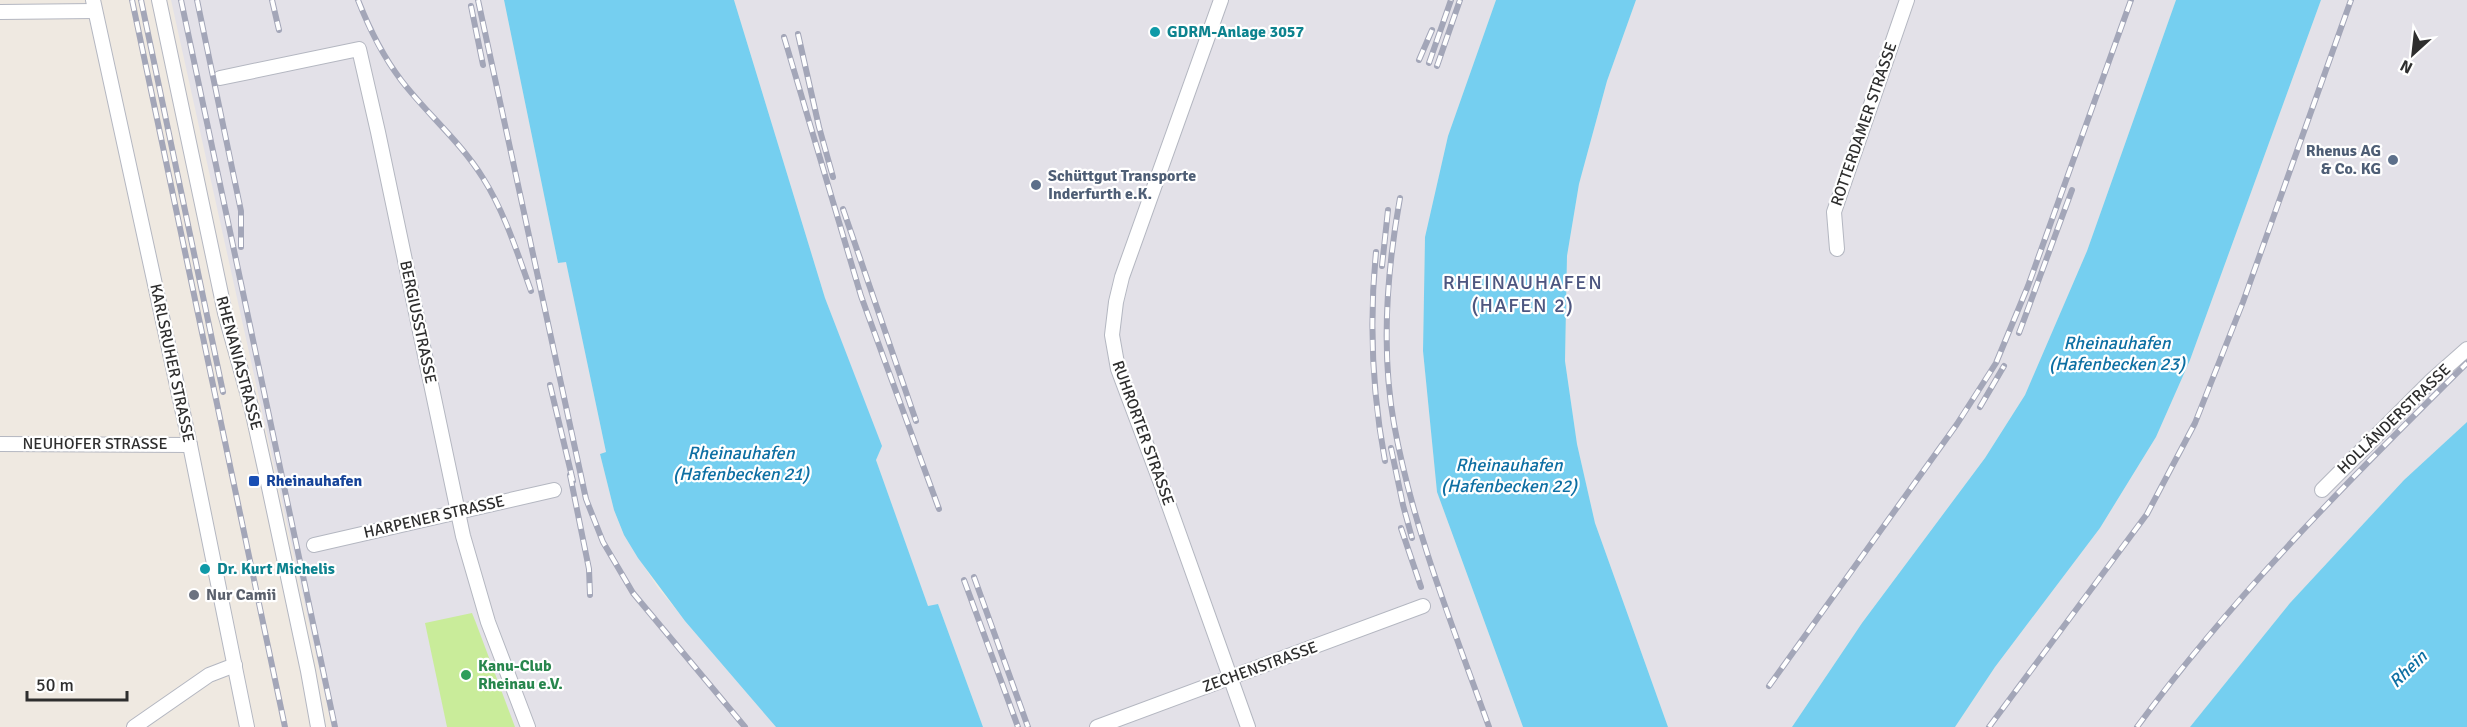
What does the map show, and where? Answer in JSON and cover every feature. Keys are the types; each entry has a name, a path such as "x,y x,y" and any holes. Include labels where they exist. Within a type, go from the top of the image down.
{"street":[{"name":"RHENANIASTRASSE","path":"159,0 225,313 252,410 267,478 318,727"},
{"name":"RUHRORTER STRASSE","path":"1221,0 1122,278 1112,335 1118,369 1164,489 1248,727"},
{"name":"ROTTERDAMER STRASSE","path":"1837,249 1834,212 1907,0"},
{"path":"0,12 94,6"},
{"name":"KARLSRUHER STRASSE","path":"94,6 190,445 247,727"},
{"name":"BERGIUSSTRASSE","path":"220,78 358,49 378,132 458,511 488,622 528,727"},
{"name":"HOLLÄNDERSTRASSE","path":"2322,490 2432,380 2467,349"},
{"name":"NEUHOFER STRASSE","path":"0,444 190,445"},
{"name":"HARPENER STRASSE","path":"314,544 554,490"},
{"name":"ZECHENSTRASSE","path":"1097,727 1424,606"},
{"path":"134,727 209,675 235,665"}],"shaded area":[{"name":"Rheinauhafen","path":"171,0 504,0 558,263 566,261 606,452 600,454 614,510 624,535 658,588 776,727 332,727"},
{"path":"734,0 1496,0 1448,136 1425,237 1423,351 1437,492 1523,727 983,727 938,604 928,607 876,460 881,446 825,298"},
{"path":"1636,0 2176,0 2087,251 2025,395 1985,458 1862,623 1792,727 1668,727 1595,523 1577,444 1565,361 1567,256 1579,184 1607,81"},
{"path":"2321,0 2467,0 2467,422 2404,480 2290,603 2190,727 1955,727 1995,667 2100,528 2156,437 2190,360"}],"green space":[{"name":"Kanu-Club Rheinau e.V.","path":"472,613 515,727 447,727 425,623"}],"water":[{"name":"Rheinauhafen (Hafenbecken 21)","path":"504,0 734,0 825,298 882,446 876,460 928,606 938,604 983,727 776,727 685,621 638,558 624,535 614,510 600,454 606,452 566,262 558,263"},
{"name":"Rheinauhafen (Hafenbecken 22)","path":"1496,0 1636,0 1607,81 1579,184 1567,256 1565,361 1577,444 1595,523 1668,727 1523,727 1437,492 1423,351 1425,237 1448,136"},
{"name":"Rheinauhafen (Hafenbecken 23)","path":"2176,0 2321,0 2190,360 2156,437 2100,528 1995,667 1955,727 1792,727 1862,623 1985,458 2025,395 2087,251"},
{"name":"Rhein","path":"2467,422 2467,727 2190,727 2290,603 2404,480"}],"railway":[{"path":"132,0 285,727"},
{"path":"141,0 223,392"},
{"path":"181,0 335,727"},
{"path":"197,0 241,211 241,247"},
{"path":"272,0 279,30"},
{"path":"358,0 376,41 394,71 464,152 491,191 531,291"},
{"path":"478,0 586,499 603,542 633,593 745,727"},
{"path":"1429,63 1451,0"},
{"path":"1437,66 1460,0"},
{"path":"1769,686 1957,424 1996,363 2028,286 2131,0"},
{"path":"1989,727 2147,514 2195,423 2243,302 2351,0"},
{"path":"471,6 483,65"},
{"path":"1419,60 1432,30"},
{"path":"798,34 833,177"},
{"path":"784,37 861,296 939,509"},
{"path":"2019,333 2072,190"},
{"path":"1400,198 1387,311 1388,368 1394,424 1423,540 1489,727"},
{"path":"843,209 916,421"},
{"path":"1382,266 1388,210"},
{"path":"1376,252 1373,357 1377,409 1385,461"},
{"path":"2137,727 2174,678 2253,584 2337,494 2467,363"},
{"path":"1980,407 2004,366"},
{"path":"550,385 573,481"},
{"path":"1391,448 1412,538"},
{"path":"570,475 589,569 590,595"},
{"path":"1401,528 1421,587"},
{"path":"974,577 1028,727"},
{"path":"964,580 1018,727"}],"place":[{"name":"GDRM-Anlage 3057","path":"1155,32"},
{"name":"Rhenus AG & Co. KG","path":"2393,160"},
{"name":"Schüttgut Transporte Inderfurth e.K.","path":"1036,185"},
{"name":"Rheinauhafen","path":"254,481"},
{"name":"Dr. Kurt Michelis","path":"205,569"},
{"name":"Nur Camii","path":"194,595"},
{"name":"Kanu-Club Rheinau e.V.","path":"466,675"}],"district":[{"name":"RHEINAUHAFEN (HAFEN 2)","path":"1523,294"}]}
